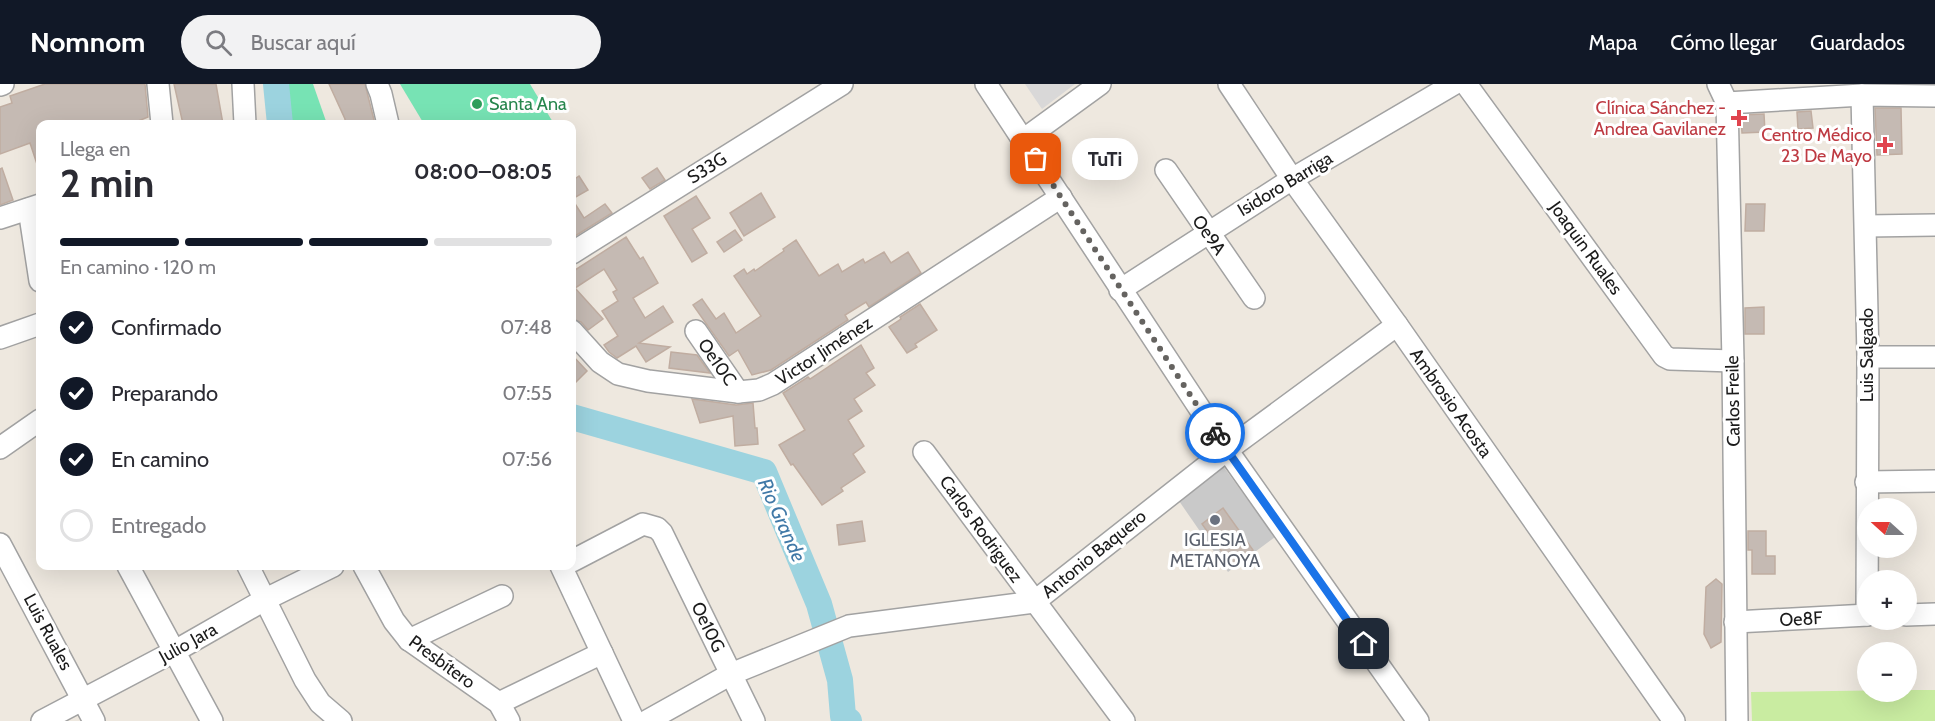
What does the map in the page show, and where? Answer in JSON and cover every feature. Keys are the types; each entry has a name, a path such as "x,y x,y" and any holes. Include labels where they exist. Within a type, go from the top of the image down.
{"street":[{"path":"158,84 162,120"},
{"path":"243,84 245,120"},
{"path":"377,84 387,120"},
{"name":"S33G","path":"576,250 842,84"},
{"path":"986,84 1227,450 1418,721"},
{"path":"1023,140 1100,84"},
{"name":"Ambrosio Acosta","path":"1229,84 1292,179 1674,721"},
{"name":"Isidoro Barriga","path":"1120,290 1292,179 1454,84"},
{"name":"Joaquin Ruales","path":"1466,84 1664,356 1670,359 1733,361"},
{"path":"1725,91 1935,96"},
{"name":"Carlos Freile","path":"1725,91 1733,361 1737,721"},
{"name":"Luis Salgado","path":"1862,95 1868,357 1867,570"},
{"name":"Oe9A","path":"1166,170 1254,298"},
{"name":"Victor Jiménez","path":"576,335 600,362 618,374 648,381 738,392 759,390 773,384 1061,197"},
{"path":"0,218 35,207"},
{"path":"1866,226 1935,225"},
{"path":"0,338 36,325"},
{"name":"Antonio Baquero","path":"646,721 731,674 849,626 1034,602 1227,450 1397,325"},
{"name":"Oe10C","path":"696,331 738,392"},
{"path":"1868,357 1935,357"},
{"path":"0,448 36,423"},
{"name":"Carlos Rodriguez","path":"924,452 1124,721"},
{"path":"1866,482 1935,481"},
{"name":"Oe10G","path":"576,559 643,524 657,528 662,533 753,721"},
{"name":"Luis Ruales","path":"0,544 94,721"},
{"path":"130,570 212,721"},
{"path":"250,570 304,680 337,720"},
{"name":"Julio Jara","path":"42,721 175,651 266,599 325,570"},
{"name":"Presbítero","path":"366,570 394,621 410,640 504,712"},
{"path":"566,570 634,721"},
{"path":"410,640 502,596"},
{"path":"1917,615 1935,614"},
{"name":"Oe8F","path":"1736,622 1857,616"},
{"path":"504,712 602,653"}],"shaded area":[{"path":"1025,84 1075,84 1042,109"},
{"path":"1223,466 1275,537 1228,572 1177,498"}],"green space":[{"path":"313,84 326,120 292,120 280,86"},
{"name":"Santa Ana","path":"400,84 530,84 552,120 422,120"},
{"path":"1917,690 1935,690 1935,721 1752,721 1751,692 1857,691 1857,702 1917,702"}],"building":[{"path":"45,84 145,84 148,117 141,120 36,120 36,161 30,143 0,154 0,107 12,103 10,96"},
{"path":"174,84 216,84 222,120 182,120"},
{"path":"329,84 365,84 374,120 345,119"},
{"path":"1875,108 1901,108 1902,154 1877,155"},
{"path":"1811,111 1813,128 1798,129 1797,112"},
{"path":"1764,114 1765,132 1742,133 1741,115"},
{"path":"2,168 13,200 0,205 0,169"},
{"path":"657,168 665,180 650,189 642,178"},
{"path":"579,176 588,190 576,197 576,178"},
{"path":"761,193 775,217 744,236 730,213"},
{"path":"696,196 710,218 692,229 707,253 692,262 664,216"},
{"path":"605,204 612,213 576,236 576,205 584,218"},
{"path":"1746,204 1765,204 1764,231 1745,231"},
{"path":"735,230 742,240 724,252 717,242"},
{"path":"626,237 640,259 643,257 658,283 633,298 645,318 663,306 673,322 639,343 670,347 646,362 636,346 617,358 609,352 604,345 618,336 602,311 618,301 613,292 617,290 604,269 576,287 576,269"},
{"path":"796,240 819,276 838,264 842,272 863,259 865,263 884,252 891,263 908,252 921,273 869,307 866,302 845,315 848,320 771,370 752,375 738,350 729,356 693,305 702,299 716,319 724,313 736,333 761,316 734,276 744,269 747,274 754,269 755,271"},
{"path":"576,289 603,319 588,330 581,322 576,320"},
{"path":"920,304 937,330 915,344 917,347 907,353 889,327"},
{"path":"1764,307 1764,334 1745,334 1745,308"},
{"path":"861,345 874,368 866,373 875,385 854,399 862,411 848,420 864,446 853,454 865,472 841,488 843,491 822,505 793,464 791,465 779,445 805,430 783,393 808,377 810,379"},
{"path":"671,352 697,355 710,373 669,368"},
{"path":"576,359 587,371 576,382"},
{"path":"692,399 736,405 753,403 758,444 735,446 733,416 700,423"},
{"path":"1223,508 1253,550 1232,566 1202,524"},
{"path":"862,521 865,541 839,545 837,525"},
{"path":"1748,531 1766,531 1766,556 1775,556 1775,574 1752,574 1752,550 1748,550"},
{"path":"1716,579 1722,584 1721,642 1711,648 1704,634 1706,587"}],"waterway":[{"name":"Rio Grande","path":"276,84 280,120"},
{"name":"Rio Grande","path":"576,418 764,472 819,604 840,680 843,716 849,721"}],"way so far":[{"path":"1036,159 1215,433"}],"place":[{"name":"Santa Ana","path":"477,104"},
{"name":"Clínica Sánchez - Andrea Gavilanez","path":"1739,118"},
{"name":"Centro Médico 23 De Mayo","path":"1885,145"},
{"name":"TuTi","path":"1036,159"},
{"name":"IGLESIA METANOYA","path":"1215,520"}],"route":[{"path":"1215,433 1364,644"}]}
